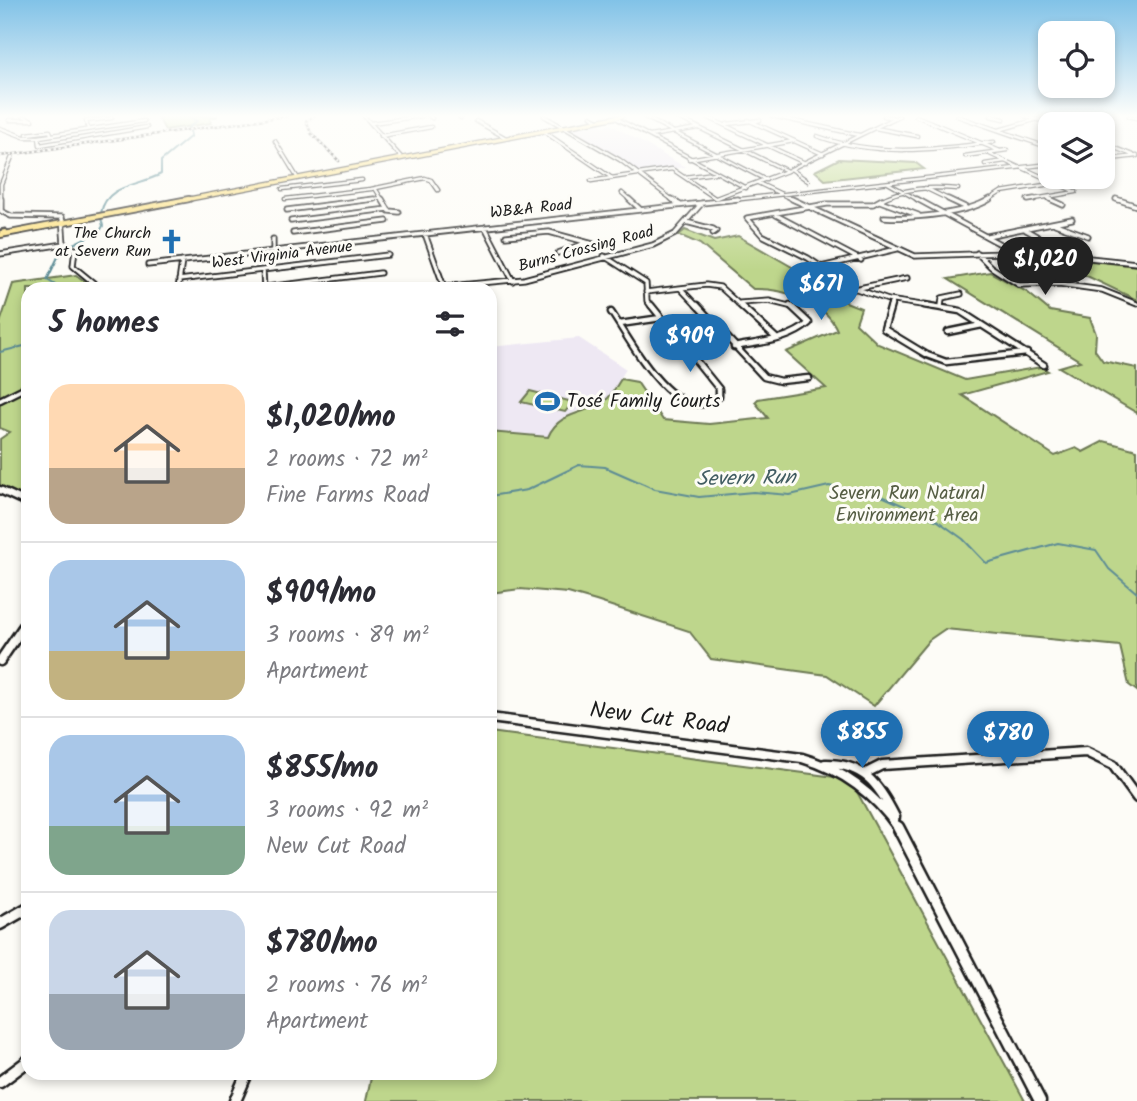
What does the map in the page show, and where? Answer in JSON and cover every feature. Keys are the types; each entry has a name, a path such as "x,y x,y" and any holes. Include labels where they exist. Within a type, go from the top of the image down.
{"main road":[{"path":"1,233 350,167"}],"street":[{"path":"8,167 1,184 2,213 17,217 57,216 64,222 64,244"},
{"path":"291,167 297,177"},
{"path":"597,167 612,178"},
{"path":"628,167 680,205"},
{"path":"704,167 746,188"},
{"path":"742,167 766,180"},
{"path":"783,167 808,181"},
{"path":"702,203 795,167"},
{"name":"WB&A Road","path":"148,265 1018,167"},
{"path":"1022,167 1038,175"},
{"path":"341,169 348,181"},
{"path":"591,181 672,169 715,198"},
{"path":"685,177 714,173"},
{"path":"315,174 335,228"},
{"path":"285,199 374,188 426,178 438,190"},
{"path":"282,189 362,180"},
{"path":"887,182 1015,251"},
{"path":"758,183 897,250 925,257 1015,251 1095,256 1137,263"},
{"path":"884,217 967,208 985,204 1004,191 1038,186"},
{"path":"374,188 388,209"},
{"path":"925,188 967,208"},
{"path":"880,201 887,194 901,191 925,188 958,189"},
{"path":"1028,200 1076,192 1070,189"},
{"path":"622,193 641,209"},
{"path":"1046,197 1063,205"},
{"path":"287,210 381,198"},
{"path":"1116,199 1137,206"},
{"path":"918,215 880,201 747,218 762,235 821,267 854,289 892,301 960,311 1045,365"},
{"name":"Burns Crossing Road","path":"497,282 513,281 661,242 675,234 702,203"},
{"path":"291,221 388,209 399,212"},
{"path":"775,215 861,260"},
{"path":"987,236 1072,219"},
{"path":"293,233 387,221"},
{"path":"686,222 713,229 716,231 713,233"},
{"path":"1053,223 1088,236"},
{"path":"514,224 521,234"},
{"path":"485,227 513,281"},
{"path":"1024,229 1049,243"},
{"path":"506,236 558,233 593,244"},
{"path":"425,234 442,282"},
{"path":"273,239 273,251"},
{"path":"558,253 586,243"},
{"path":"0,254 64,244 75,249 72,263 76,271 91,282"},
{"path":"821,267 897,250"},
{"path":"977,253 1019,285 1059,284 1102,290 1137,304"},
{"name":"West Virginia Avenue","path":"179,280 388,255"},
{"path":"604,256 641,279 647,286 645,299 719,389 719,397 714,401 694,405 676,398 611,312"},
{"path":"179,280 182,261"},
{"path":"263,270 264,282"},
{"path":"310,282 380,273"},
{"path":"854,289 907,278"},
{"path":"646,292 717,286 726,290 776,338"},
{"path":"681,289 759,374 771,380 809,378"},
{"path":"941,307 942,298 961,294"},
{"path":"734,347 776,338 806,327 807,318 779,302 764,299 740,303"},
{"path":"892,301 884,329 933,358 954,363 1027,354"},
{"path":"620,324 661,318"},
{"path":"948,332 982,325"},
{"path":"0,400 21,390"},
{"path":"0,490 21,500"},
{"path":"0,661 21,630"},
{"name":"New Cut Road","path":"497,719 781,754 823,764 849,764 868,772 881,790 1040,1101"},
{"path":"868,772 882,765 1086,752 1114,765 1137,798"},
{"name":"New Cut Road","path":"823,764 861,788 897,824"},
{"path":"0,924 21,912"},
{"path":"0,1082 21,1066"},
{"path":"235,1101 244,1080"}],"shaded area":[{"path":"630,167 682,167 639,173"},
{"path":"579,338 626,369 607,400 578,410 552,427 548,437 497,434 497,346"}],"green space":[{"path":"822,167 924,169 825,180 815,171"},
{"name":"Severn Run Natural Environment Area","path":"685,230 714,241 738,236 799,271 831,296 861,308 856,323 878,344 965,380 1041,367 1048,371 962,395 1055,456 1076,448 1083,452 1104,441 1137,450 1137,691 1129,685 1120,646 945,629 929,640 874,706 827,675 711,659 689,631 596,601 568,593 520,589 497,592 497,433 548,437 560,421 602,403 621,379 637,382 663,420 709,424 768,418 755,402 758,399 826,388 786,352 837,330 823,311 789,294 753,289 700,244 679,235"},
{"path":"1045,256 1137,266 1137,300"},
{"path":"990,272 1027,292 1050,311 1090,318 1096,334 1095,350 1103,361 1137,368 1137,413 1059,367 1080,361 948,279"},
{"path":"76,275 86,282 27,282"},
{"path":"21,283 21,500 0,490 0,439 10,432 0,428 0,323 13,284"},
{"name":"Tosé Family Courts","path":"530,391 573,402 565,412 521,402"},
{"path":"497,733 850,779 1025,1101 366,1101 370,1080 497,1080"}],"waterway":[{"path":"101,213 109,196 161,174 161,167"},
{"name":"Severn Run","path":"71,245 100,231 103,226 101,218"},
{"name":"Severn Run","path":"50,282 47,280 58,257 68,249"},
{"path":"0,352 21,347"},
{"name":"Severn Run","path":"497,495 527,490 579,465 605,467 655,489 699,497 753,492 790,495 829,486 884,497 938,521 963,539 986,563 1058,543 1096,550 1109,569 1137,593"}],"place":[{"name":"The Church at Severn Run","path":"171,242"},
{"name":"Tosé Family Courts","path":"547,402"}]}
